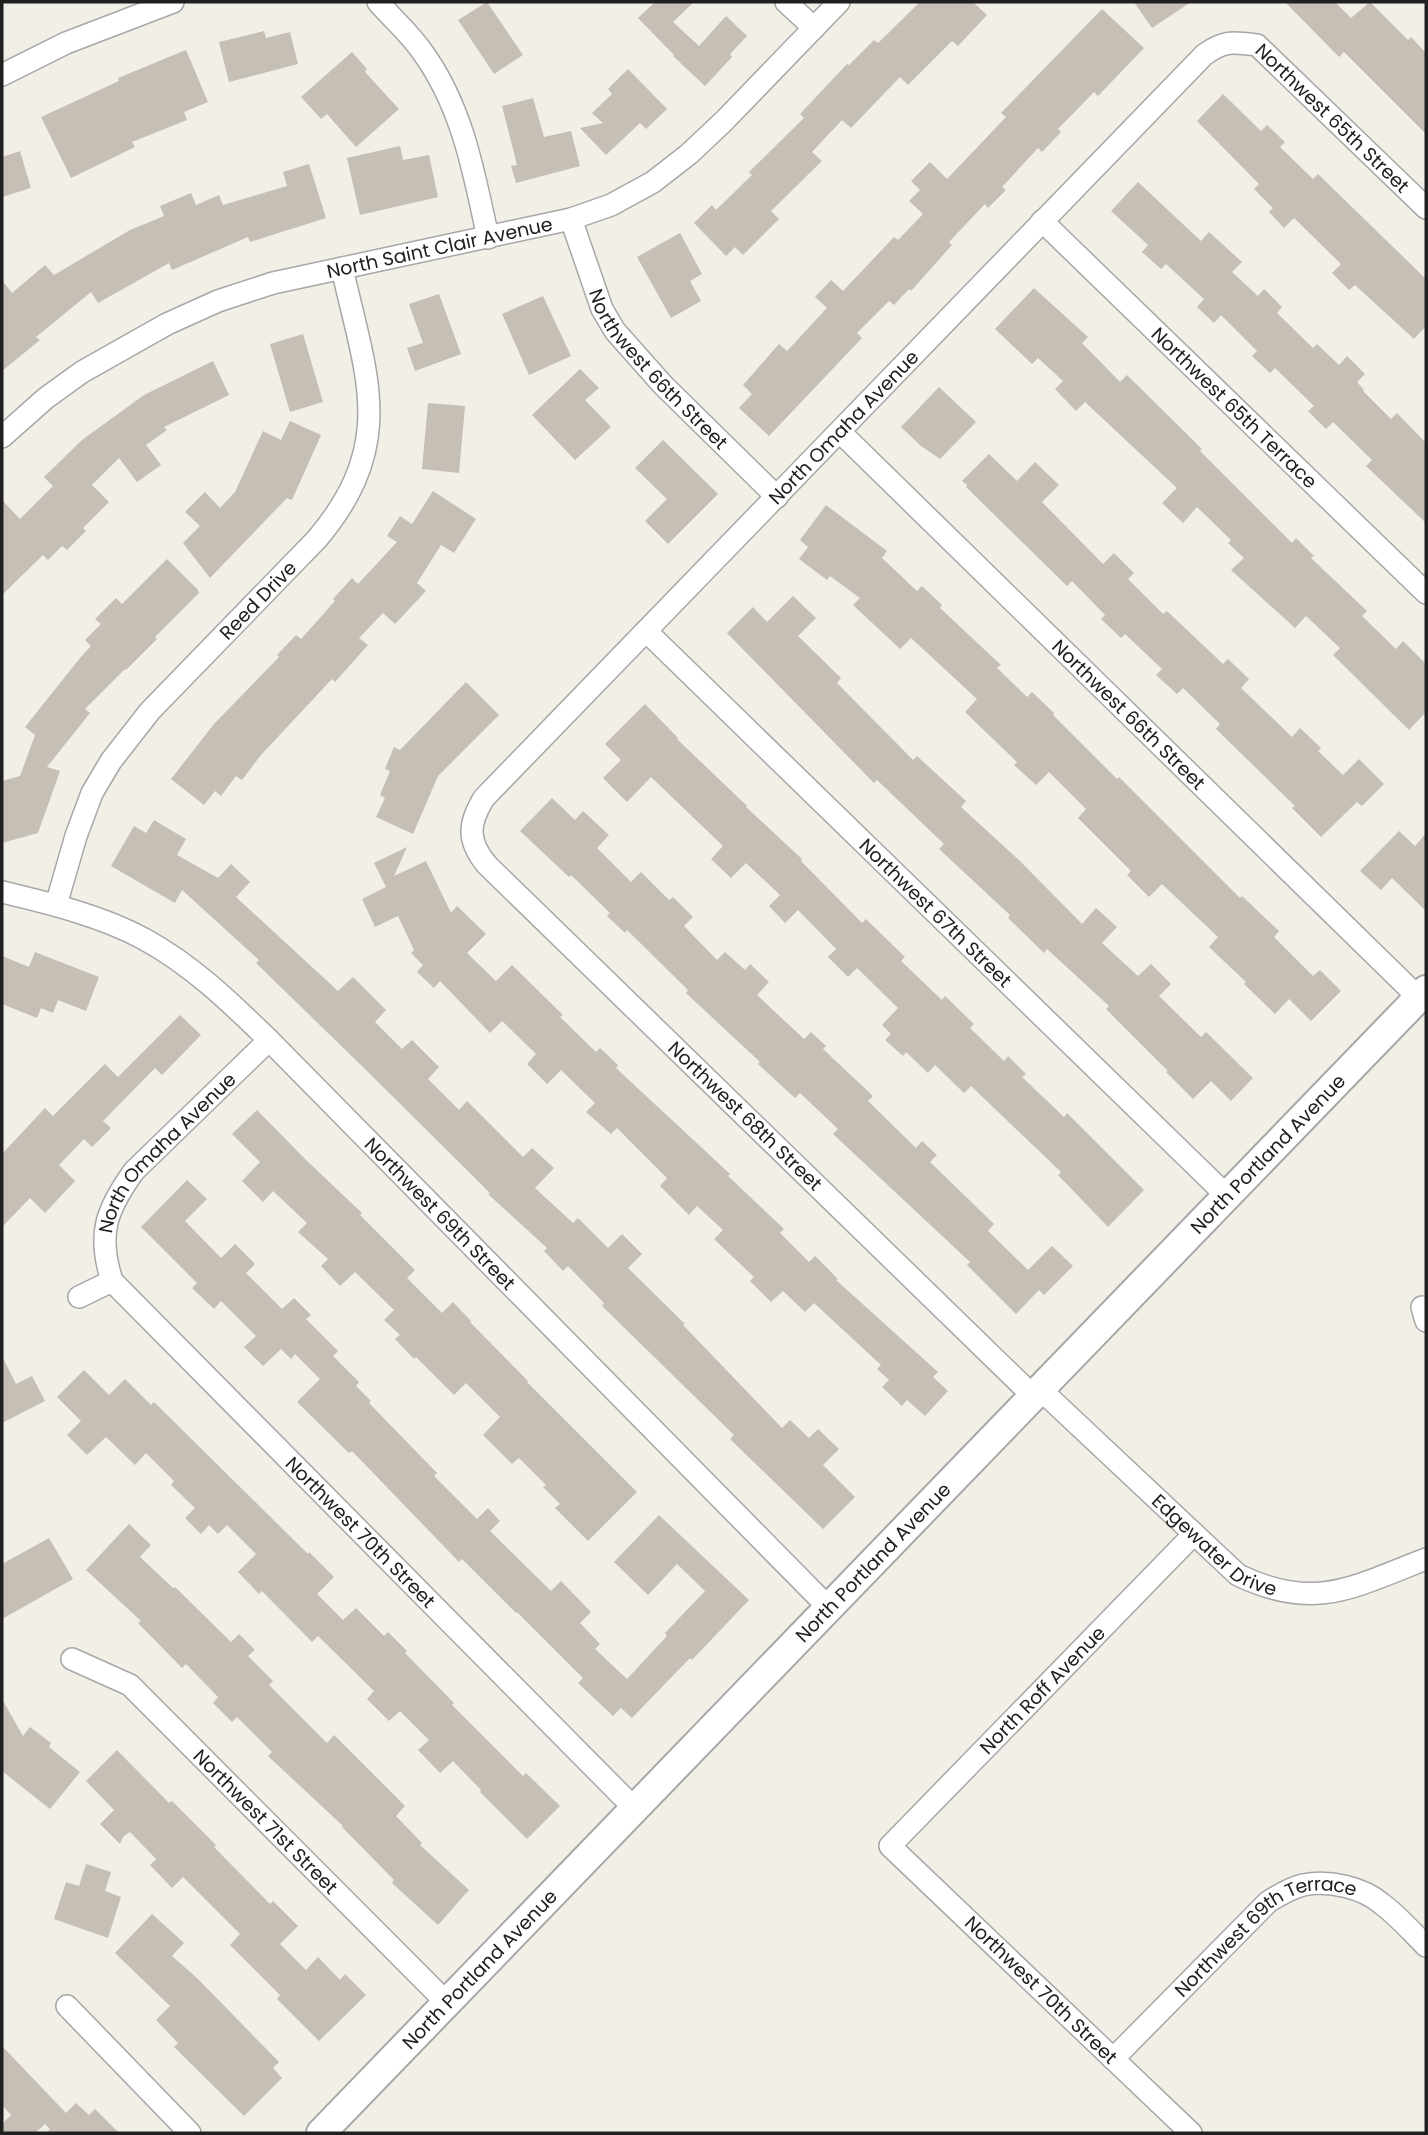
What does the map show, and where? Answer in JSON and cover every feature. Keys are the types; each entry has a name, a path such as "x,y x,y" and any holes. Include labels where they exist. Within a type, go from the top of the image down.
{"street":[{"path":"2,75 66,43 173,2"},
{"path":"378,2 421,50 439,78 457,116 470,155 488,237"},
{"path":"786,2 814,28"},
{"name":"North Saint Clair Avenue","path":"2,437 46,398 82,372 167,324 218,302 273,283 571,219 611,205 642,188 690,153 839,2"},
{"name":"Northwest 65th Street","path":"1231,42 1257,45 1426,208"},
{"name":"North Omaha Avenue","path":"470,827 484,798 1042,221 1204,55 1216,46 1231,42"},
{"name":"Northwest 66th Street","path":"571,219 602,309 615,331 663,385 777,497"},
{"name":"Northwest 65th Terrace","path":"1042,221 1426,593"},
{"name":"Reed Drive","path":"56,905 92,793 111,761 150,711 317,539 336,515 354,484 366,451 370,415 368,384 342,268"},
{"name":"Northwest 66th Street","path":"839,432 1422,994"},
{"name":"Northwest 67th Street","path":"646,632 1227,1196"},
{"name":"Northwest 68th Street","path":"470,827 478,855 486,865 1037,1393"},
{"name":"Northwest 69th Street","path":"2,892 56,905 143,938 215,988 829,1608"},
{"name":"North Portland Avenue","path":"321,2133 1422,994"},
{"name":"North Omaha Avenue","path":"112,1281 103,1241 107,1220 121,1189 134,1171 269,1040"},
{"path":"79,1297 112,1281"},
{"name":"Northwest 70th Street","path":"112,1281 635,1809"},
{"name":"Edgewater Drive","path":"1037,1393 1238,1575 1262,1587 1291,1594 1320,1595 1343,1590 1426,1559"},
{"name":"North Roff Avenue","path":"890,1846 1194,1534"},
{"name":"Northwest 71st Street","path":"72,1659 130,1685 447,2003"},
{"name":"Northwest 70th Street","path":"890,1846 1191,2133"},
{"name":"Northwest 69th Terrace","path":"1113,2059 1256,1913 1283,1892 1303,1885 1329,1884 1353,1889 1381,1902 1426,1946"},
{"path":"66,2006 191,2133"}],"building":[{"path":"487,2 523,55 494,74 458,20"},
{"path":"655,2 694,2 673,22 699,46 726,16 747,36 705,86 638,18"},
{"path":"920,2 973,2 987,15 958,46 952,41 908,85 900,77 851,128 842,120 812,152 822,161 771,211 779,219 743,255 735,247 726,256 694,223 712,205 716,210 752,175 749,172 804,118 800,114 847,64 874,40 878,43"},
{"path":"1134,2 1191,2 1152,28"},
{"path":"1285,2 1335,2 1351,18 1370,2 1408,40 1411,37 1426,53 1426,134 1344,52 1339,57"},
{"path":"1102,9 1144,48 1098,96 1094,92 1058,129 1061,132 1042,152 1038,148 1002,187 1006,190 988,208 985,204 949,242 952,245 911,291 909,289 894,305 889,301 857,333 862,338 769,436 739,408 752,394 743,385 779,344 787,351 827,308 815,297 831,280 843,291 894,237 898,240 923,214 909,201 920,190 911,181 930,162 947,179 1006,117 1001,113"},
{"path":"264,31 266,38 290,32 298,64 229,82 219,42"},
{"path":"186,50 208,102 184,112 187,120 132,142 135,147 71,178 41,117 119,81 118,78"},
{"path":"352,52 367,69 365,72 399,109 356,147 327,114 321,119 301,97"},
{"path":"628,69 667,109 646,129 640,123 606,155 580,128 603,123 592,113 612,94 608,89"},
{"path":"1223,94 1261,131 1267,125 1285,142 1280,147 1313,179 1318,174 1426,279 1426,326 1414,339 1355,285 1349,290 1332,273 1341,264 1294,218 1284,228 1269,212 1273,208 1254,189 1259,184 1197,121"},
{"path":"533,98 544,137 571,131 580,166 516,183 511,166 517,165 502,106"},
{"path":"400,146 403,160 429,155 438,197 360,215 347,158"},
{"path":"20,151 31,188 2,197 2,157"},
{"path":"309,164 326,218 250,242 248,237 172,270 169,263 98,303 91,292 36,337 40,340 2,371 2,280 12,293 45,265 54,275 130,230 164,216 160,206 191,193 196,205 219,195 223,205 287,186 283,172"},
{"path":"1138,182 1201,241 1209,232 1242,262 1232,272 1258,296 1264,289 1282,307 1277,313 1313,348 1317,344 1339,365 1347,356 1365,374 1357,382 1363,391 1391,419 1397,413 1426,443 1426,523 1366,466 1372,460 1333,422 1326,429 1308,411 1314,406 1275,368 1270,373 1252,356 1257,351 1221,315 1214,323 1197,307 1204,299 1166,264 1161,269 1142,252 1148,245 1111,211"},
{"path":"680,233 702,274 690,281 701,301 671,318 637,257"},
{"path":"1034,288 1088,337 1082,343 1120,382 1127,375 1292,543 1296,538 1314,556 1311,558 1367,611 1362,616 1396,649 1403,641 1426,664 1426,712 1409,730 1333,655 1340,648 1306,616 1295,628 1231,570 1244,558 1228,543 1231,540 1197,507 1183,523 1162,503 1177,488 1085,402 1076,411 1055,389 1063,381 1038,358 1032,364 995,329"},
{"path":"439,294 461,354 415,371 407,348 423,343 409,304"},
{"path":"543,296 571,356 529,375 502,314"},
{"path":"303,334 323,402 290,412 270,344"},
{"path":"213,361 229,395 164,427 167,430 146,445 161,465 137,482 119,458 92,485 109,502 83,528 86,531 67,550 62,546 48,560 43,555 2,595 2,500 20,519 53,486 44,477 82,440 144,395"},
{"path":"580,369 599,388 585,400 611,427 575,460 532,415"},
{"path":"939,387 976,422 940,459 901,427"},
{"path":"428,403 465,406 459,473 422,469"},
{"path":"290,421 321,435 292,500 287,498 210,578 183,543 200,526 185,512 205,492 220,508 235,492 263,431 281,440"},
{"path":"663,440 718,494 668,544 645,521 667,499 635,468"},
{"path":"989,454 1017,481 1035,462 1059,485 1042,502 1103,564 1114,553 1134,573 1128,579 1163,614 1167,611 1223,664 1228,659 1249,679 1241,688 1292,737 1300,728 1321,748 1318,751 1343,775 1359,759 1384,784 1362,806 1357,802 1321,837 1292,808 1295,806 1216,729 1220,724 1183,688 1177,694 1156,675 1162,669 1125,634 1121,638 1101,619 1105,615 1072,581 1067,586 966,487 962,481"},
{"path":"433,491 476,519 454,553 441,545 417,583 426,591 395,624 383,613 359,638 368,645 335,682 332,679 261,755 242,780 236,776 221,796 215,791 204,805 171,779 214,724 279,657 277,655 296,635 301,639 352,578 358,584 397,542 387,536 400,516 412,524"},
{"path":"826,505 887,551 882,558 917,591 922,586 942,605 940,608 1001,665 997,668 1027,697 1032,692 1117,779 1119,777 1240,898 1242,896 1279,931 1274,937 1313,976 1320,970 1341,991 1311,1021 1289,999 1275,1014 1209,947 1218,937 1162,884 1149,897 1127,875 1131,871 1078,818 1086,809 1049,772 1036,785 1014,765 1017,762 965,712 977,699 911,638 900,649 853,605 860,598 830,576 827,580 799,559 808,547 800,540"},
{"path":"167,559 199,593 155,637 157,639 85,709 90,713 47,767 60,771 38,833 2,843 2,781 20,776 35,735 25,727 91,646 85,640 101,624 95,619 116,598 122,604"},
{"path":"793,596 816,618 798,636 841,678 837,683 913,760 917,756 966,801 961,807 1020,861 1082,924 1096,908 1117,927 1102,943 1138,976 1151,964 1171,984 1159,996 1201,1037 1206,1032 1253,1078 1231,1101 1211,1081 1193,1099 1106,1009 1109,1006 1047,949 1044,953 1008,918 1010,915 939,849 944,844 877,780 874,783 727,633 753,607 767,622"},
{"path":"466,682 499,715 438,776 413,834 376,817 385,798 380,795 390,771 385,769 394,747 400,750"},
{"path":"645,704 677,739 802,859 862,923 866,919 905,957 901,961 942,1000 945,996 974,1024 970,1028 1004,1061 1008,1056 1026,1074 1022,1077 1064,1117 1067,1113 1144,1190 1108,1227 1058,1175 1061,1172 971,1086 964,1093 935,1065 928,1073 906,1052 903,1056 885,1040 891,1034 882,1025 898,1008 857,968 848,977 828,957 836,949 798,910 785,923 769,906 780,895 746,863 731,878 711,859 723,846 651,777 627,802 603,778 621,760 605,744"},
{"path":"552,798 575,820 583,811 609,835 597,848 631,882 641,872 669,900 673,897 693,917 684,926 717,960 725,952 745,970 750,964 769,982 757,995 804,1039 811,1032 826,1046 823,1049 873,1096 868,1101 916,1148 922,1141 937,1155 930,1162 994,1224 988,1231 1028,1270 1052,1246 1073,1266 1044,1295 1039,1290 1016,1314 967,1265 970,1262 833,1134 838,1129 800,1093 795,1098 758,1064 760,1062 686,993 688,990 627,930 625,933 607,916 610,913 520,831"},
{"path":"154,820 186,839 177,855 218,878 231,864 250,882 236,897 338,991 353,977 386,1010 375,1022 402,1049 412,1040 439,1067 428,1079 459,1110 467,1101 523,1157 532,1148 554,1168 535,1188 573,1223 578,1218 608,1248 622,1234 642,1254 628,1268 685,1324 683,1325 782,1428 790,1420 809,1438 818,1429 839,1449 823,1465 855,1497 823,1529 730,1439 734,1435 602,1306 604,1303 568,1266 563,1271 544,1251 547,1248 488,1194 490,1193 256,963 259,960 182,890 175,903 111,866 134,826 146,833"},
{"path":"1399,831 1415,846 1426,833 1426,911 1392,878 1381,890 1360,871"},
{"path":"407,847 394,876 426,861 451,913 457,906 486,934 467,953 496,981 512,965 596,1052 600,1048 618,1065 616,1068 730,1174 728,1176 784,1229 780,1233 809,1262 815,1256 838,1279 836,1280 938,1372 933,1377 948,1391 925,1416 907,1400 902,1406 882,1387 889,1380 877,1369 881,1365 814,1303 805,1312 783,1291 771,1302 750,1281 754,1277 714,1239 723,1230 697,1206 689,1215 660,1186 667,1178 617,1128 611,1134 586,1112 595,1103 561,1070 547,1084 527,1064 536,1054 502,1021 490,1033 440,981 434,988 417,972 423,965 411,953 414,950 398,916 375,927 362,899 386,887 374,863"},
{"path":"35,952 99,977 86,1011 58,1000 53,1013 41,1008 37,1018 2,1004 2,956 29,967"},
{"path":"180,1015 201,1035 162,1075 155,1068 103,1121 111,1128 92,1147 84,1139 59,1165 75,1181 45,1213 30,1198 2,1227 2,1154 45,1108 53,1116 105,1064 118,1077"},
{"path":"257,1110 362,1213 360,1215 415,1270 407,1278 442,1313 453,1302 527,1382 637,1492 588,1541 555,1508 560,1504 543,1487 546,1485 519,1458 512,1464 483,1435 500,1417 466,1383 454,1395 416,1357 414,1359 395,1339 400,1335 384,1320 394,1310 355,1272 340,1286 321,1266 328,1259 298,1232 307,1223 273,1191 263,1202 242,1181 260,1162 232,1134"},
{"path":"187,1180 207,1199 185,1221 221,1258 235,1244 255,1264 246,1273 282,1309 294,1298 311,1315 306,1319 338,1351 333,1356 359,1382 356,1386 371,1401 369,1403 437,1473 434,1476 477,1519 488,1508 500,1521 490,1531 551,1591 561,1581 591,1612 580,1623 600,1644 595,1649 627,1679 705,1591 677,1564 648,1595 614,1562 659,1515 749,1600 632,1718 621,1708 613,1716 578,1683 583,1678 517,1612 462,1559 459,1562 352,1451 349,1453 297,1402 320,1379 295,1354 291,1359 281,1349 263,1366 244,1347 256,1336 221,1301 214,1309 192,1288 197,1283 141,1227"},
{"path":"2,1356 16,1384 32,1376 45,1401 2,1423"},
{"path":"84,1370 109,1395 125,1379 151,1405 154,1402 334,1577 317,1594 343,1620 356,1608 384,1636 388,1632 454,1703 452,1705 523,1776 526,1773 560,1806 527,1839 453,1761 440,1773 418,1750 429,1740 400,1711 389,1721 367,1699 374,1691 318,1636 312,1642 262,1591 259,1594 238,1572 256,1554 227,1525 218,1534 209,1525 201,1534 185,1518 195,1508 171,1485 174,1481 146,1453 135,1465 106,1437 87,1455 67,1435 81,1421 57,1397"},
{"path":"129,1524 151,1545 140,1557 231,1642 239,1634 255,1650 248,1656 273,1681 269,1685 327,1743 334,1735 405,1806 396,1816 422,1843 420,1845 469,1890 438,1925 392,1883 394,1880 343,1826 268,1756 272,1752 237,1717 232,1722 213,1703 218,1697 186,1664 182,1668 138,1623 141,1621 86,1570"},
{"path":"49,1538 73,1579 2,1619 2,1564"},
{"path":"2,1699 23,1736 30,1727 51,1743 49,1747 80,1772 50,1809 2,1771"},
{"path":"117,1750 169,1803 172,1801 216,1845 214,1847 270,1904 273,1901 298,1926 280,1944 306,1970 318,1957 340,1980 345,1974 366,1995 319,2041 277,1999 280,1995 230,1945 240,1934 183,1877 172,1888 150,1865 156,1859 130,1832 123,1837 120,1844 100,1824 114,1810 86,1781"},
{"path":"86,1864 111,1872 105,1891 121,1897 108,1938 54,1919 66,1882 79,1886"},
{"path":"152,1914 184,1943 172,1956 279,2062 273,2068 282,2078 244,2116 174,2047 178,2043 156,2020 170,2006 115,1953"},
{"path":"2,2046 66,2113 76,2103 89,2115 95,2109 119,2133 46,2133 50,2129 45,2124 35,2133 2,2133 2,2124 11,2115 2,2105"}]}
